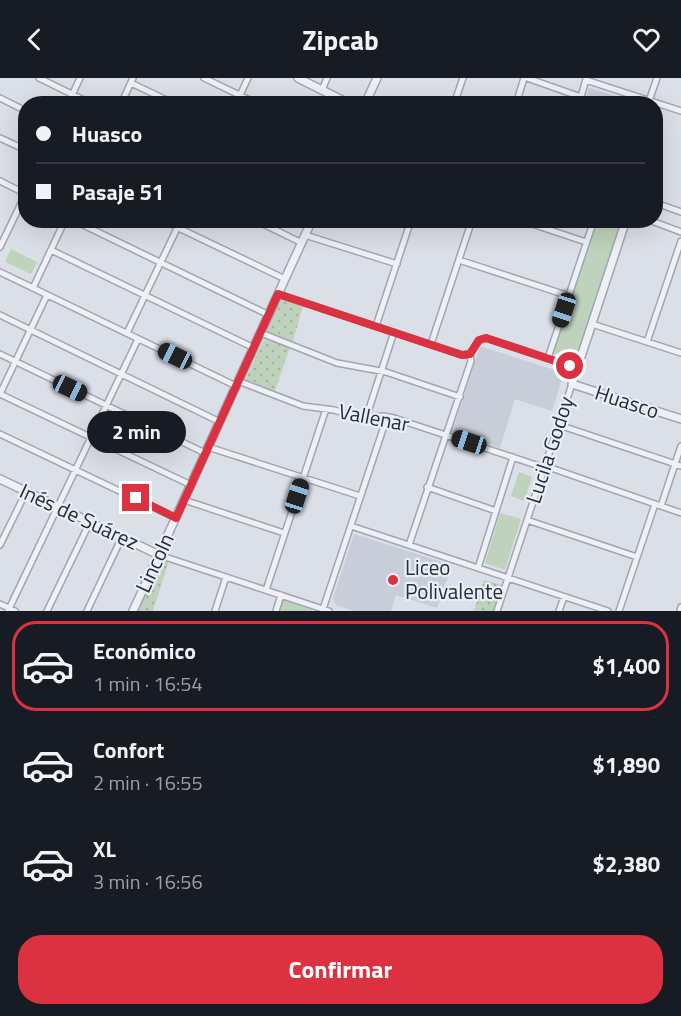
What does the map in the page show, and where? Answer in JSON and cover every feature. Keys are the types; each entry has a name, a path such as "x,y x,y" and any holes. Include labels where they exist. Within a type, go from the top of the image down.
{"street":[{"path":"41,78 77,96"},
{"path":"73,94 80,78"},
{"path":"204,78 240,95 248,78"},
{"path":"298,78 334,96"},
{"path":"322,90 327,78"},
{"path":"369,96 377,78"},
{"path":"457,96 463,78"},
{"path":"519,96 525,78 578,96"},
{"path":"651,96 657,78"},
{"path":"581,96 587,79 635,96"},
{"path":"125,96 132,80 161,96"},
{"path":"0,98 18,107"},
{"path":"663,105 681,111"},
{"path":"0,138 18,146"},
{"path":"0,181 18,190"},
{"path":"663,206 681,212"},
{"path":"0,247 18,208"},
{"path":"663,225 681,232"},
{"path":"33,288 61,228"},
{"path":"89,228 269,315"},
{"path":"127,333 177,228 285,279"},
{"path":"271,228 302,243"},
{"name":"Lincoln","path":"133,611 308,228"},
{"path":"376,326 408,228"},
{"path":"431,345 469,228"},
{"path":"544,228 586,242"},
{"path":"548,358 591,228"},
{"name":"Lucila Godoy","path":"497,611 623,228"},
{"path":"305,234 397,264"},
{"path":"647,342 681,241"},
{"path":"51,250 254,348"},
{"path":"459,260 569,296"},
{"name":"Vallenar","path":"0,272 138,339 237,383 297,405 366,418 387,417 681,513"},
{"path":"278,294 462,355 470,354 472,360 409,545"},
{"path":"47,295 0,394 191,485"},
{"path":"0,315 220,422"},
{"path":"592,324 681,354"},
{"path":"366,418 394,332"},
{"path":"261,333 337,363 381,371 460,397"},
{"name":"Huasco","path":"470,354 479,340 486,338 577,368"},
{"path":"0,604 11,610 138,339"},
{"path":"0,354 207,450 360,496"},
{"name":"Huasco","path":"572,384 681,419"},
{"path":"266,590 326,409"},
{"path":"321,609 387,417"},
{"path":"559,425 678,465"},
{"path":"0,434 176,518"},
{"path":"619,611 658,505 678,465 681,446"},
{"path":"478,568 513,457"},
{"name":"Inés de Suárez","path":"0,479 159,555 321,609"},
{"path":"427,487 496,512"},
{"path":"0,545 26,492"},
{"path":"184,500 284,533"},
{"path":"527,520 637,557"},
{"path":"47,611 90,522"},
{"path":"351,526 608,611"},
{"path":"87,611 122,537"},
{"path":"215,611 226,577"},
{"path":"276,611 281,595"},
{"path":"559,611 564,597"}],"shaded area":[{"path":"589,88 615,96 586,96"},
{"path":"480,346 564,373 552,411 515,399 500,448 452,432"},
{"name":"Liceo Polivalente","path":"354,534 452,565 437,608 396,595 391,611 353,611 336,605 333,598"}],"green space":[{"path":"595,228 621,228 576,360 553,353"},
{"path":"11,249 37,262 31,274 5,262"},
{"path":"282,298 303,306 293,341 266,331"},
{"path":"264,339 290,347 275,391 245,380"},
{"path":"519,472 532,477 524,501 511,496"},
{"path":"500,513 521,519 505,570 485,563"},
{"path":"161,559 169,561 153,611 137,611"},
{"path":"484,580 502,585 494,611 474,611"},
{"path":"283,598 313,608 312,611 279,611"}],"place":[{"name":"Liceo Polivalente","path":"393,580"}],"route":[{"path":"136,498 176,518 278,294 462,355 470,354 479,340 489,338 570,366"}]}
